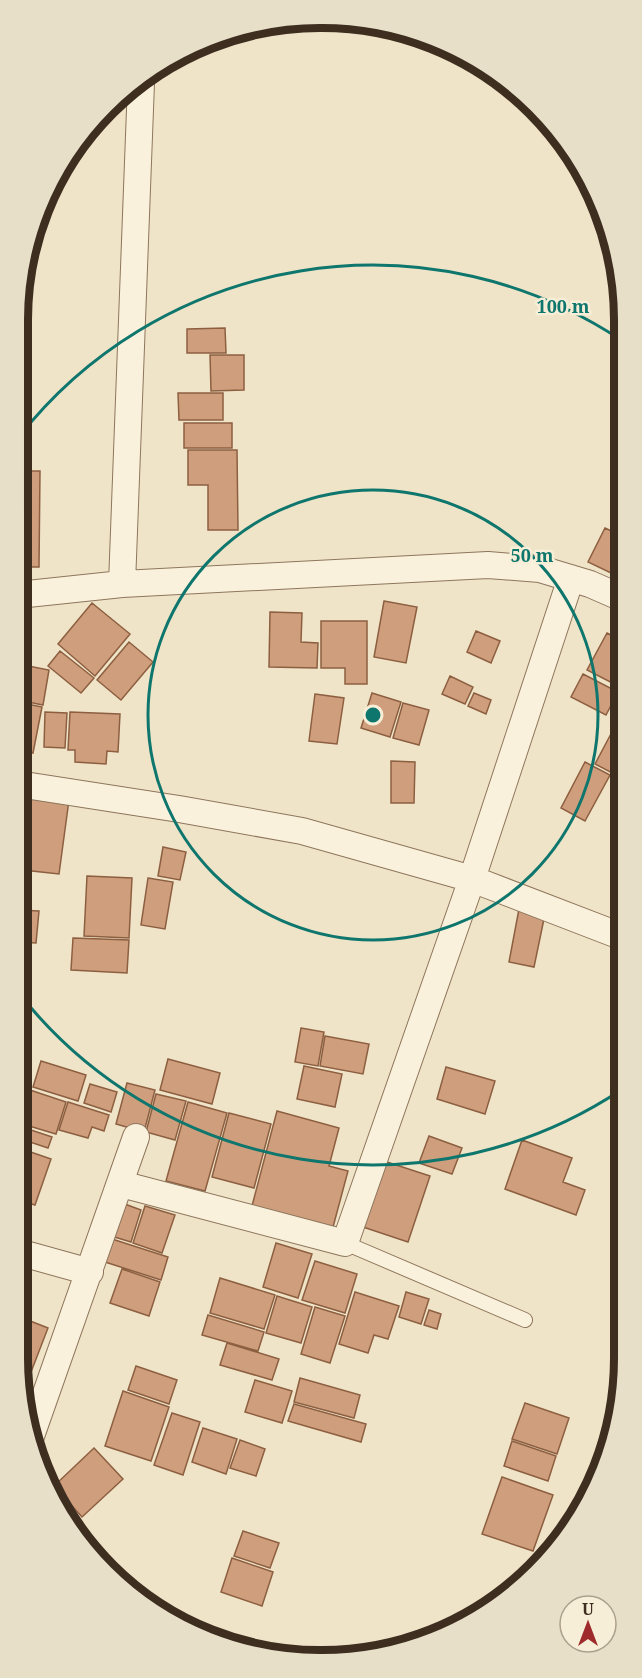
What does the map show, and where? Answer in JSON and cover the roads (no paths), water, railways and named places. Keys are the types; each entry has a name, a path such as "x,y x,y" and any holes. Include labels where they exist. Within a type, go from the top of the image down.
{"street":[{"path":"122,584 141,91"},
{"path":"28,594 122,584 488,565 540,569 614,595"},
{"path":"121,1184 345,1243 472,879 571,578"},
{"path":"28,786 302,831 472,879 614,934"},
{"path":"36,1423 136,1137"},
{"path":"28,1255 90,1272"}],"lane":[{"path":"345,1243 525,1320"}]}
